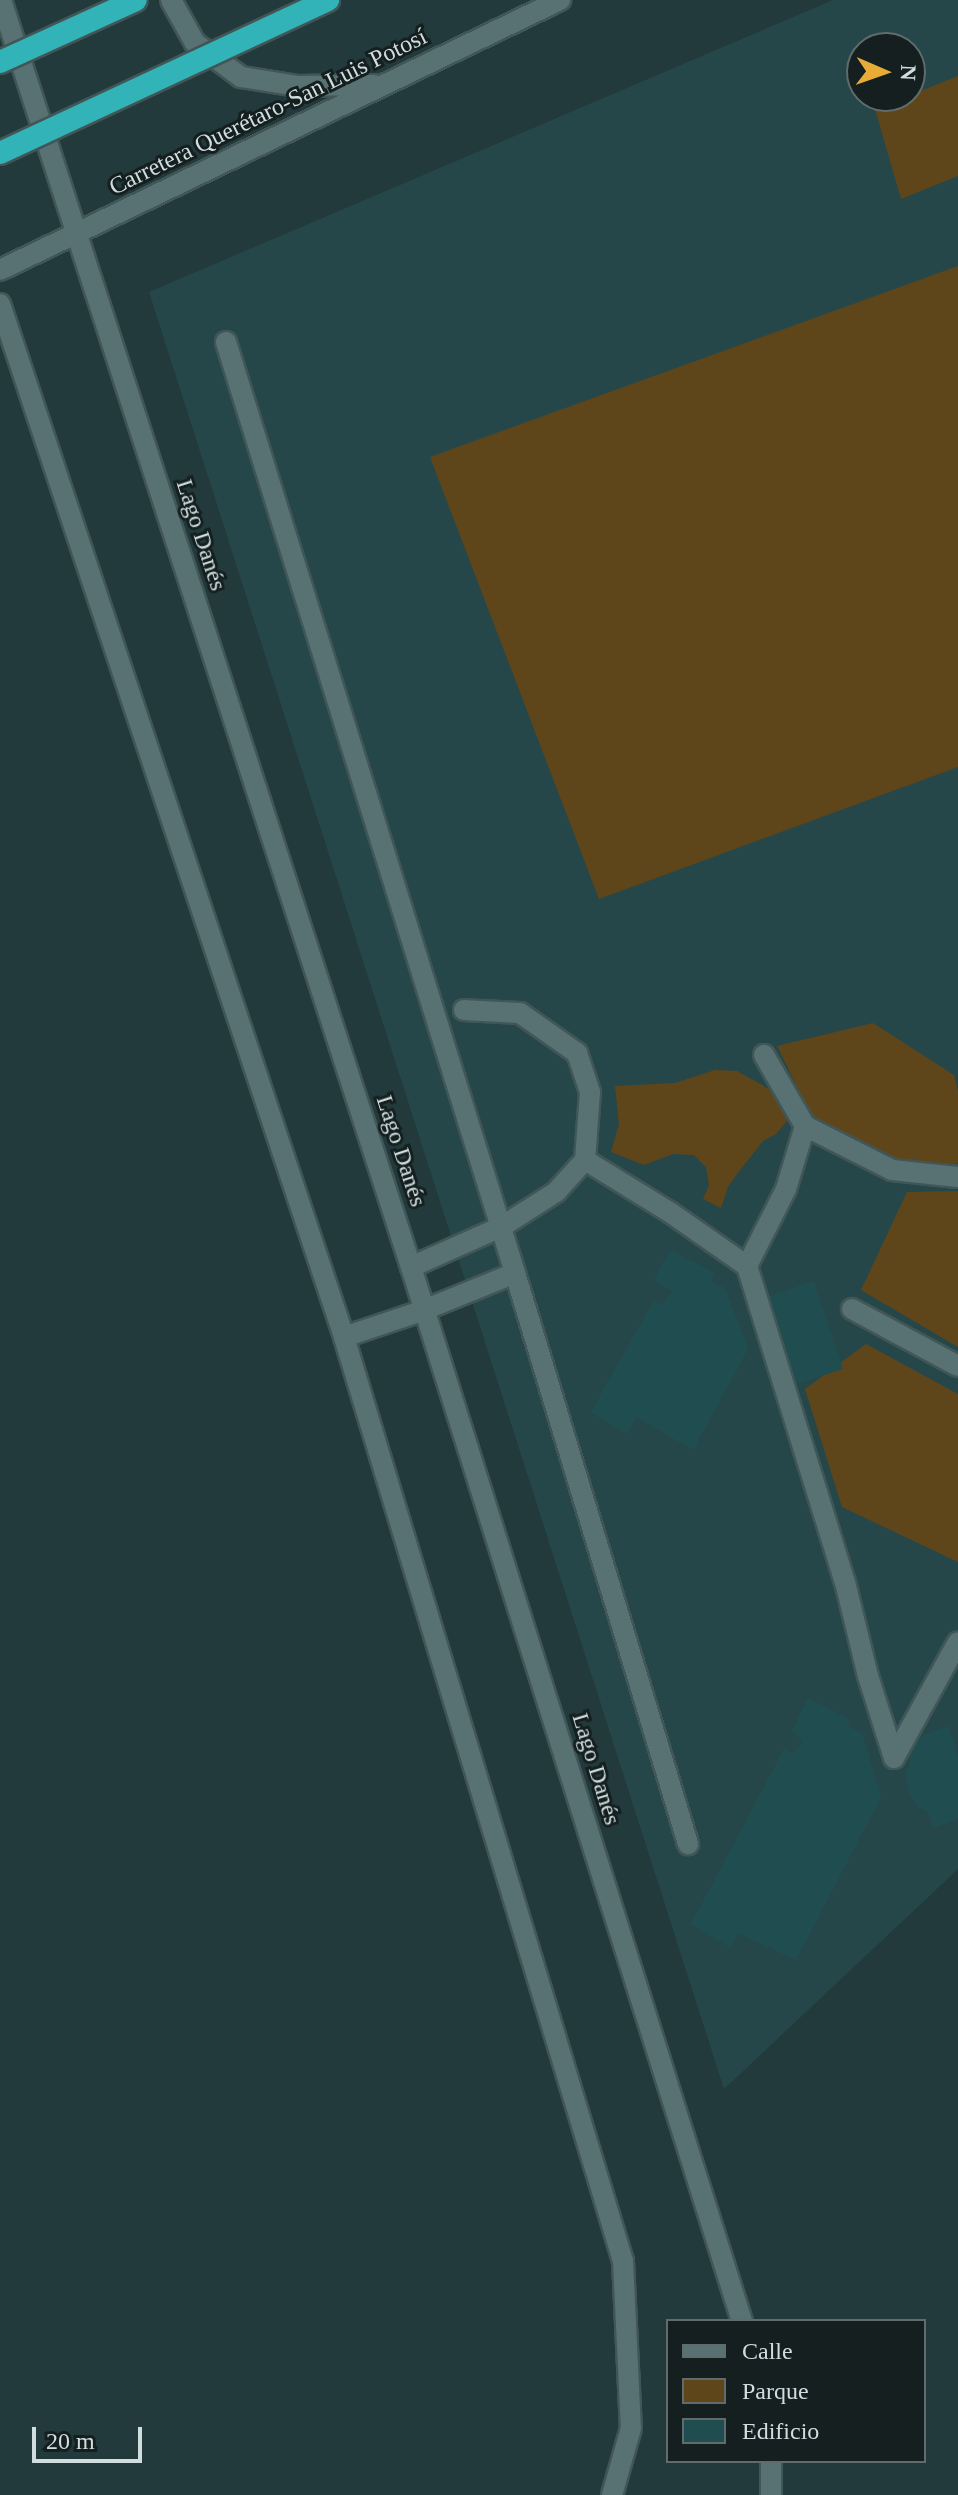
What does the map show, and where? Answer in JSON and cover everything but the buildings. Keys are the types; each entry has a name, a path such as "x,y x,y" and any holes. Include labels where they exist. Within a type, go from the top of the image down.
{"highway":[{"path":"0,62 136,0"},
{"path":"0,153 328,0"}],"street":[{"name":"Lago Danés","path":"1,0 411,1267 741,2319"},
{"path":"171,0 195,43 241,77 298,86 378,85"},
{"name":"Carretera Querétaro-San Luis Potosí","path":"0,270 378,85 560,0"},
{"path":"0,304 344,1337 623,2261 631,2428 612,2495"},
{"path":"226,342 501,1227 688,1844"},
{"path":"411,1267 501,1227 556,1192 585,1160 590,1092 577,1053 520,1013 464,1010"},
{"path":"764,1055 805,1126 892,1170 958,1177"},
{"path":"747,1266 786,1189 805,1126"},
{"path":"585,1160 671,1213 747,1266 845,1582 868,1676 894,1758 958,1642"},
{"path":"344,1337 424,1310 515,1273"},
{"path":"852,1309 958,1366"},
{"path":"771,2463 771,2495"}],"shaded area":[{"path":"833,0 958,0 958,1869 724,2089 149,292"}],"green space":[{"path":"958,76 958,176 901,199 876,112 926,112 926,89"},
{"path":"958,266 958,767 599,899 430,457"},
{"path":"873,1023 954,1075 958,1091 958,1163 952,1166 891,1158 811,1115 777,1046"},
{"path":"715,1070 737,1071 771,1090 784,1107 787,1121 776,1134 763,1141 737,1174 728,1187 721,1208 703,1199 709,1185 706,1167 694,1155 673,1154 644,1165 611,1152 619,1124 615,1086 675,1083"},
{"path":"958,1191 958,1347 861,1290 907,1192"},
{"path":"866,1344 958,1394 958,1562 842,1507 805,1389"}]}
